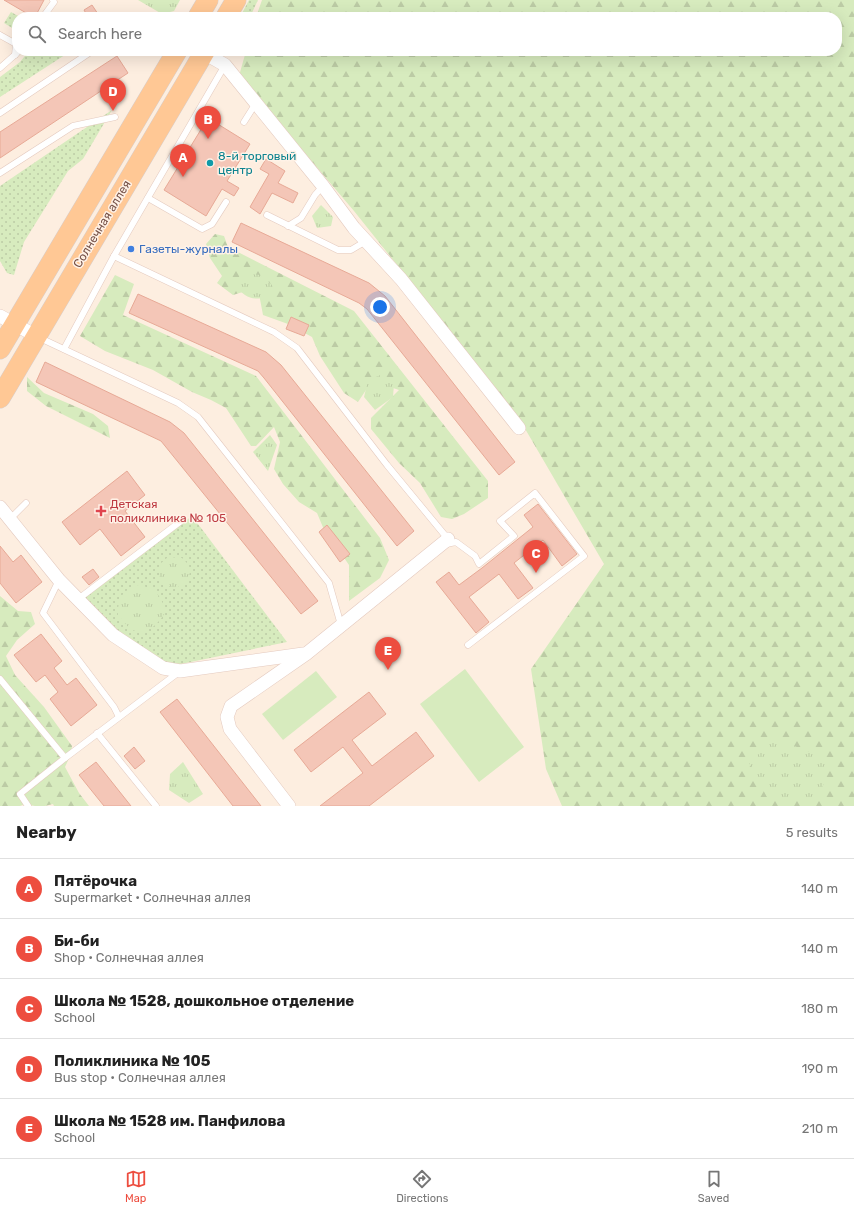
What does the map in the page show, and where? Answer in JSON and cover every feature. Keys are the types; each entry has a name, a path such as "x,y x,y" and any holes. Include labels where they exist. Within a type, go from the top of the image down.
{"main road":[{"path":"201,12 208,0"},
{"path":"229,12 236,0"},
{"name":"Солнечная аллея","path":"0,349 7,320 174,56"},
{"name":"Солнечная аллея","path":"0,398 203,56"}],"street":[{"path":"211,56 225,65 323,186 354,228 401,279 519,428"},
{"path":"7,320 36,336"},
{"path":"0,507 77,600 113,635 163,668 180,671 306,654"},
{"path":"289,806 230,729 227,717 231,706 306,654 444,542"}],"lane":[{"path":"47,12 54,0"},
{"path":"0,35 12,42"},
{"path":"0,68 14,56"},
{"path":"0,113 85,56"},
{"path":"64,349 114,256 225,65"},
{"path":"244,122 256,103"},
{"path":"0,173 73,126 115,117"},
{"path":"288,226 301,218 315,195 323,186"},
{"path":"148,198 202,229 212,224 226,202"},
{"path":"267,215 338,250 351,250 366,241"},
{"path":"114,256 274,332 297,348 444,542 456,542 475,556 479,564 514,536 500,521 535,493 584,556 468,645"},
{"path":"36,336 178,403 198,417 329,583 341,625"},
{"path":"10,519 26,503"},
{"path":"77,600 181,521"},
{"path":"59,580 43,613 114,707 119,717"},
{"path":"28,806 20,794 97,733 180,671"},
{"path":"0,679 65,758"},
{"path":"97,733 156,806"}],"green space":[{"path":"138,0 180,0 174,11 159,12"},
{"path":"249,0 258,0 252,12 243,12"},
{"path":"262,0 854,0 854,806 562,806 546,769 531,669 604,564 517,415 354,211 239,76 245,56 842,56 842,12 258,12"},
{"path":"11,12 12,13 12,28 4,23"},
{"path":"25,56 63,56 0,97 0,77 20,62"},
{"path":"112,110 83,159 68,171 24,242 14,275 7,273 0,261 0,186"},
{"path":"321,205 333,217 331,226 317,228 312,216"},
{"path":"215,234 224,236 228,247 354,311 488,481 488,498 464,514 452,519 441,517 420,483 399,463 371,429 371,418 399,390 372,381 358,402 344,393 320,356 312,337 288,324 263,315 259,294 246,291 233,295 217,283 222,276 210,258 206,244"},
{"path":"242,273 260,275 272,285 269,296 263,298 249,297 233,285"},
{"path":"115,275 134,284 123,315 256,376 380,538 389,560 380,578 349,601 349,565 340,552 330,544 317,513 299,502 283,484 274,469 280,442 274,427 256,446 251,446 226,408 192,392 153,370 105,351 80,336"},
{"path":"383,374 394,384 393,397 375,410 364,397 368,380"},
{"path":"27,377 44,393 93,414 108,426 110,438 46,406 27,391"},
{"path":"270,435 277,445 268,471 253,452"},
{"path":"192,516 287,642 181,664 164,663 122,637 83,599"},
{"path":"168,557 182,558 188,564 190,573 186,584 175,588 166,585 161,581 159,565"},
{"path":"138,585 153,590 162,601 166,611 152,628 142,632 131,629 118,615 120,599 122,596 125,592"},
{"path":"0,596 18,611 31,612 35,624 17,640 6,656 15,675 44,707 72,746 71,754 65,767 79,793 89,806 54,806 53,804 35,806 25,804 20,806 0,806"},
{"path":"465,669 524,747 479,782 420,704"},
{"path":"316,671 337,697 283,740 262,714"},
{"path":"775,738 832,761 817,802 768,799 749,763"},
{"path":"183,762 203,794 189,803 169,790 170,774"}],"building":[{"path":"4,0 44,0 38,12 24,12"},
{"path":"92,5 97,12 85,12 84,10"},
{"path":"117,56 128,73 0,158 0,132"},
{"name":"8-й торговый центр","path":"208,118 250,144 227,181 239,188 234,196 222,189 206,216 164,190"},
{"path":"266,159 285,171 278,183 298,193 293,203 272,193 260,214 250,207 269,174 260,169"},
{"path":"241,223 369,283 385,296 515,462 499,475 367,309 359,303 232,242"},
{"path":"138,294 266,352 281,365 414,531 397,546 258,371 129,313"},
{"path":"291,317 309,325 304,336 286,329"},
{"path":"45,362 170,422 184,433 318,601 301,614 161,441 36,382"},
{"name":"Детская поликлиника № 105","path":"127,471 145,495 125,511 145,537 121,556 100,529 80,545 62,522"},
{"path":"538,504 577,554 562,566 543,540 514,563 533,588 518,599 499,574 469,597 489,622 476,633 436,582 449,572 459,585 482,568 533,527 524,515"},
{"path":"327,525 350,554 340,562 319,532"},
{"path":"0,546 13,562 21,555 42,582 16,603 0,583"},
{"path":"93,569 99,577 89,585 82,577"},
{"path":"41,634 62,661 54,668 67,685 76,678 97,705 71,726 50,699 58,692 45,675 36,682 14,655"},
{"path":"369,692 386,714 352,740 372,766 416,732 434,756 369,806 320,806 363,773 343,747 311,772 294,750"},
{"path":"177,699 261,806 233,806 160,712"},
{"path":"134,747 145,761 135,769 124,756"},
{"path":"96,762 131,806 104,806 79,775"}],"place":[{"name":"Поликлиника № 105","path":"113,111"},
{"name":"Би-би","path":"208,139"},
{"name":"8-й торговый центр","path":"210,163"},
{"name":"Пятёрочка","path":"183,177"},
{"name":"Газеты-журналы","path":"131,249"},
{"name":"Детская поликлиника № 105","path":"101,511"},
{"name":"Школа № 1528, дошкольное отделение","path":"536,573"},
{"name":"Школа № 1528 им. Панфилова","path":"388,670"}]}
